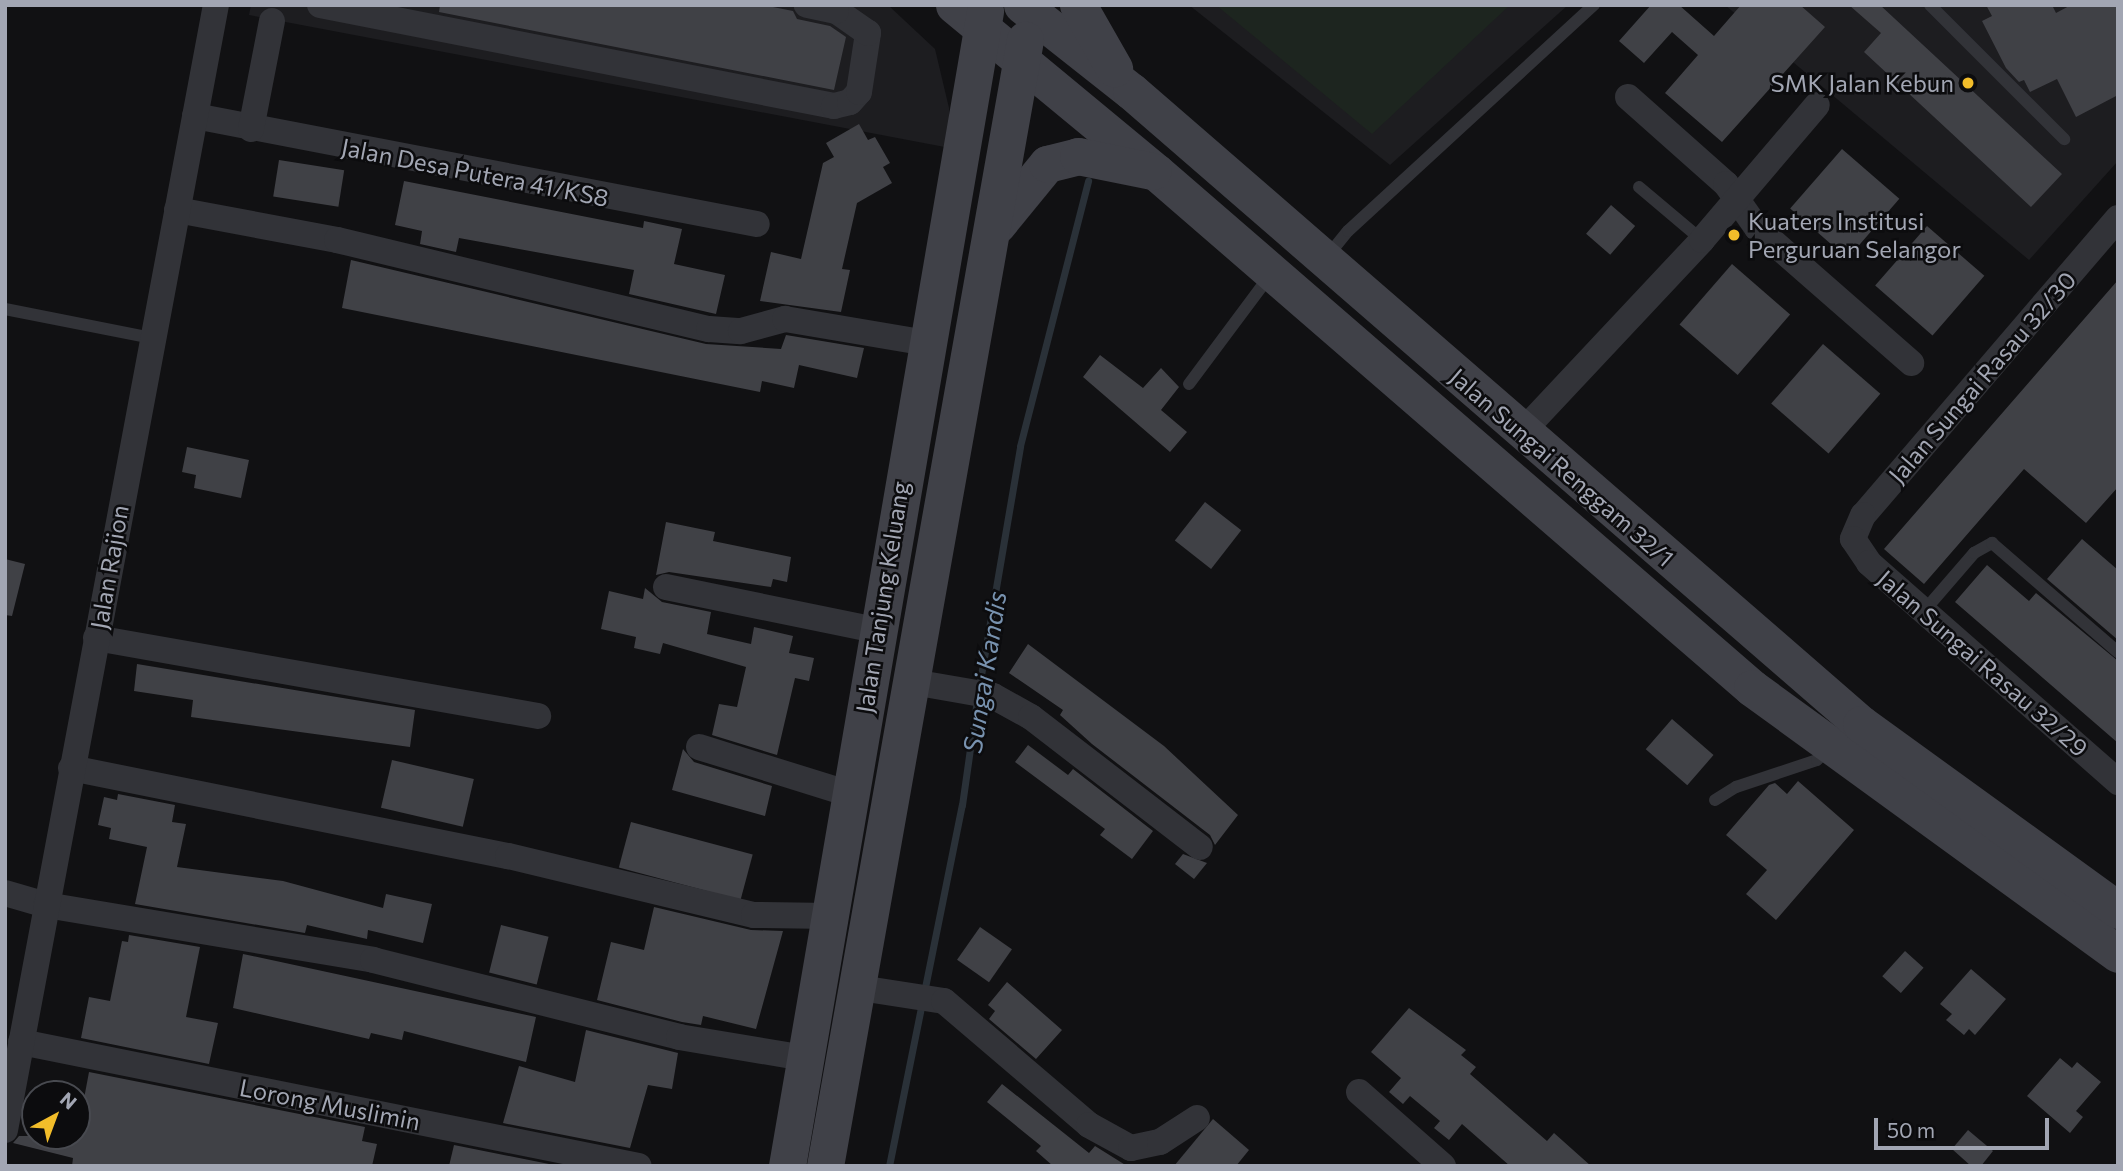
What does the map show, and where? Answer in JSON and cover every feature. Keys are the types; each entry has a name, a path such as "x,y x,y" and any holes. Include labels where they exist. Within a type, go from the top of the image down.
{"main road":[{"name":"Jalan Sungai Renggam 32/1","path":"954,5 985,17 1021,61 1157,172 1752,688 1828,747 2118,954"},
{"path":"1078,5 1131,91"},
{"name":"Jalan Sungai Renggam 32/1","path":"1028,8 1131,91 1823,692 2118,910"},
{"name":"Jalan Tanjung Keluang","path":"825,1166 871,989 913,682 1028,8"},
{"name":"Jalan Tanjung Keluang","path":"787,1166 831,916 876,630 985,17"},
{"path":"991,234 1047,164 1078,156 1157,172"},
{"path":"1954,837 1977,807"}],"street":[{"name":"Jalan Rajion","path":"5,1130 9,1086 21,1042 27,899 71,768 96,638 141,335 177,210 216,5"},
{"path":"320,5 834,106 850,102 859,92 868,33 836,11 807,5"},
{"path":"251,129 272,22"},
{"path":"1628,97 1738,199 1757,228 1911,363"},
{"path":"1522,432 1702,240 1817,105"},
{"name":"Jalan Desa Putera 41/KS8","path":"195,116 251,129 757,224"},
{"path":"177,210 337,240 709,329 741,331 785,319 927,343"},
{"name":"Jalan Sungai Rasau 32/30","path":"1853,540 1863,514 2117,221"},
{"name":"Jalan Sungai Rasau 32/29","path":"1853,540 1869,563 2118,782"},
{"path":"666,587 876,630"},
{"path":"96,638 538,716"},
{"path":"913,682 950,686 993,696 1031,718 1200,847"},
{"path":"699,747 780,768 798,779 850,794"},
{"path":"71,768 508,856 741,912 831,916"},
{"path":"27,899 373,960 679,1037 805,1058"},
{"path":"871,989 944,1000 1089,1125 1130,1148 1160,1142 1197,1118"},
{"name":"Lorong Muslimin","path":"21,1042 639,1166"},
{"path":"1359,1092 1443,1166"}],"lane":[{"path":"1326,259 1355,224 1594,5"},
{"path":"1930,5 2064,139"},
{"path":"1639,187 1702,240"},
{"path":"1189,384 1272,274"},
{"path":"5,309 141,335"},
{"path":"1924,611 1974,553 1992,543 2118,652"},
{"path":"1715,800 1736,787 1817,760 1828,747"}],"shaded area":[{"path":"251,5 888,5 935,49 949,108 950,148 249,15"},
{"path":"1189,5 1568,5 1390,165"},
{"path":"1216,5 1510,5 1372,134"},
{"name":"SMK Jalan Kebun","path":"1725,5 2118,5 2118,161 2029,260"}],"building":[{"path":"440,5 763,5 793,11 797,19 830,26 846,37 834,90 439,12"},
{"path":"1651,5 1679,5 1714,36 1741,5 1800,5 1825,27 1722,142 1665,93 1698,55 1672,32 1644,63 1619,41"},
{"path":"1849,5 1880,5 2062,174 2031,207 1864,52 1881,33"},
{"path":"1986,5 2052,5 2056,13 2071,5 2118,5 2118,95 2076,117 2057,79 2030,92 2024,80 2019,82 2006,68 1982,21 1992,16"},
{"path":"859,124 868,140 875,137 890,163 883,167 892,183 857,203 842,269 850,270 841,312 760,301 771,252 801,259 823,163 834,157 826,143"},
{"path":"1842,149 1899,199 1848,258 1790,209"},
{"path":"279,160 344,170 338,207 273,197"},
{"path":"404,181 643,228 644,221 682,229 674,264 725,275 716,314 629,294 634,270 459,238 456,252 420,244 422,231 395,225"},
{"path":"1611,205 1635,226 1610,255 1586,234"},
{"path":"1927,226 1984,276 1933,335 1875,286"},
{"path":"351,260 706,344 781,349 786,335 864,348 857,378 799,365 794,388 762,381 760,392 342,308"},
{"path":"1732,264 1790,315 1738,375 1680,324"},
{"path":"2118,280 2118,487 2086,523 2024,469 1924,584 1884,549"},
{"path":"1823,344 1880,394 1829,453 1771,404"},
{"path":"1100,355 1143,388 1161,368 1179,387 1161,410 1187,432 1170,452 1083,377"},
{"path":"187,447 249,460 241,498 194,488 196,475 182,472"},
{"path":"1205,502 1241,530 1211,569 1175,541"},
{"path":"666,522 715,532 713,541 791,557 787,582 773,579 771,587 669,572 656,575"},
{"path":"2082,539 2118,570 2118,640 2047,579"},
{"path":"5,559 25,564 12,616 5,615"},
{"path":"1987,565 2029,601 2036,593 2118,661 2118,743 1955,602"},
{"path":"645,588 662,602 711,612 707,634 751,644 754,627 793,636 789,653 814,658 809,681 795,678 777,755 712,735 719,704 737,707 746,667 663,643 660,654 634,648 636,637 601,629 609,591 643,599"},
{"path":"1028,644 1164,746 1238,815 1215,845 1210,835 1092,744 1060,715 1063,710 1009,673"},
{"path":"137,664 415,710 410,747 191,717 193,700 134,691"},
{"path":"1672,719 1714,755 1687,785 1646,749"},
{"path":"1028,745 1068,775 1073,769 1153,831 1132,859 1100,835 1105,829 1015,762"},
{"path":"683,749 694,762 772,786 765,816 672,790"},
{"path":"392,760 474,779 463,827 381,808"},
{"path":"1798,781 1854,830 1776,920 1746,894 1767,870 1726,835 1769,785 1775,783 1787,794"},
{"path":"118,794 175,805 172,822 186,824 177,867 283,881 383,908 386,894 432,904 423,943 368,930 367,939 307,925 305,933 135,904 147,847 109,839 111,828 98,825 104,797 117,800"},
{"path":"631,822 753,855 741,900 619,867"},
{"path":"1183,854 1207,863 1194,879 1175,864"},
{"path":"654,907 751,930 783,931 756,1029 703,1016 701,1025 682,1022 597,1000 611,942 644,950"},
{"path":"501,925 549,937 537,984 489,973"},
{"path":"980,927 1012,949 989,982 957,960"},
{"path":"129,935 200,947 186,1017 218,1023 209,1064 81,1038 89,997 110,1001 122,941 128,942"},
{"path":"1905,951 1924,968 1901,993 1882,976"},
{"path":"243,954 536,1017 526,1062 404,1031 402,1040 371,1033 369,1039 233,1008"},
{"path":"1971,969 2006,999 1975,1035 1969,1029 1964,1035 1946,1020 1952,1014 1940,1004"},
{"path":"1007,982 1062,1030 1036,1059 989,1019 995,1011 988,1005"},
{"path":"1409,1008 1466,1050 1461,1055 1476,1067 1470,1074 1547,1141 1554,1133 1591,1166 1510,1166 1462,1124 1449,1140 1434,1128 1440,1121 1410,1096 1403,1104 1389,1092 1401,1078 1371,1052"},
{"path":"586,1030 678,1053 672,1089 648,1085 630,1148 503,1123 519,1066 575,1082"},
{"path":"2060,1058 2072,1068 2077,1062 2101,1082 2076,1111 2083,1117 2070,1133 2027,1096"},
{"path":"89,1072 365,1127 362,1141 377,1144 372,1166 72,1166 73,1158 41,1150 91,1150 91,1080 88,1080"},
{"path":"1002,1084 1089,1153 1095,1146 1127,1166 1053,1166 1036,1151 1041,1146 987,1102"},
{"path":"1213,1119 1249,1150 1236,1166 1174,1166"},
{"path":"1968,1130 1993,1151 1981,1166 1971,1166 1952,1149"},
{"path":"19,1136 21,1145 13,1143"},
{"path":"454,1145 554,1165 554,1166 449,1166"}],"waterway":[{"name":"Sungai Kandis","path":"979,687 1020,446 1088,181"},
{"name":"Sungai Kandis","path":"889,1166 962,805 977,699"}],"place":[{"name":"SMK Jalan Kebun","path":"1968,83"},
{"name":"Kuaters Institusi Perguruan Selangor","path":"1734,235"}]}
